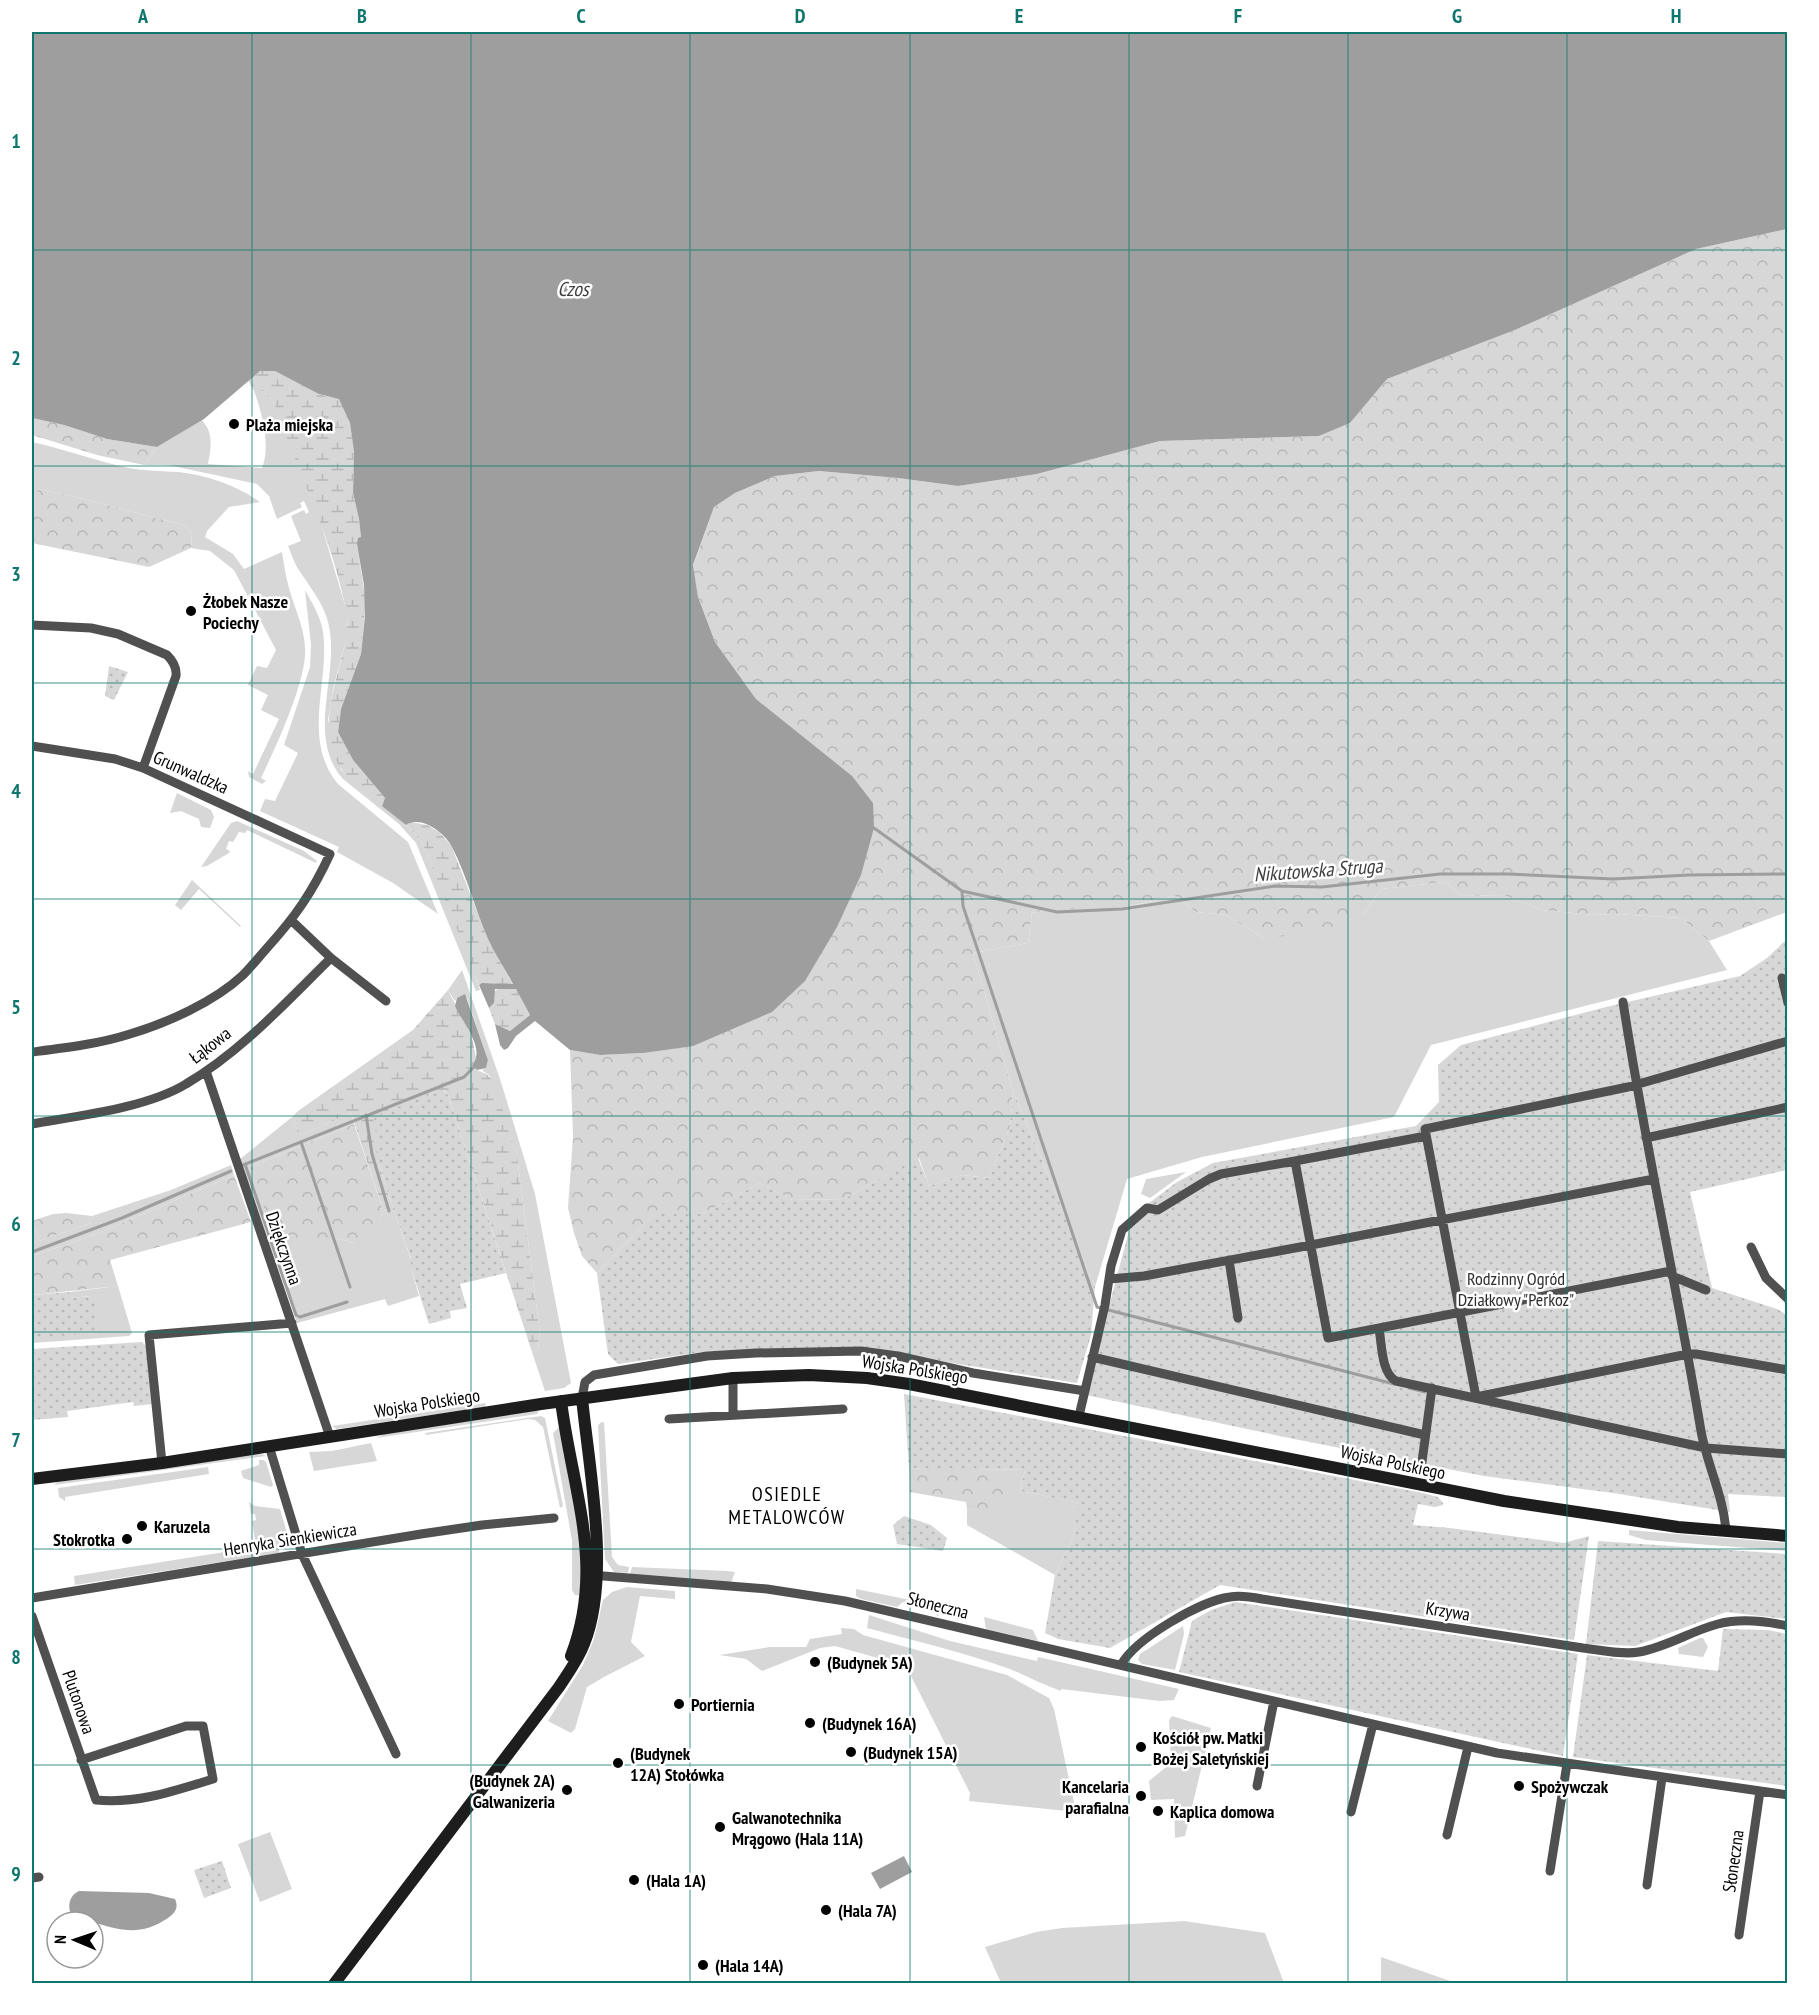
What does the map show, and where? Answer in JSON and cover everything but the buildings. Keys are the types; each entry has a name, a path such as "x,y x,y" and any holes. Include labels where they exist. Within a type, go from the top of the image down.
{"street":[{"path":"32,625 91,628 118,634 167,655 172,660 177,671 176,676 143,768"},
{"name":"Grunwaldzka","path":"32,746 99,756 143,768 330,854 317,883 292,921"},
{"path":"32,1052 75,1046 130,1034 199,1005 242,976 292,921 331,958 386,1001"},
{"name":"Łąkowa","path":"32,1124 96,1113 160,1095 185,1085 206,1071 282,1006 331,958"},
{"path":"1782,978 1788,1003"},
{"path":"1623,1002 1636,1085 1706,1448 1726,1522 1726,1532"},
{"path":"1476,1397 1425,1129 1636,1085 1788,1041"},
{"name":"Dziękczynna","path":"206,1071 330,1437"},
{"path":"1646,1138 1788,1107"},
{"path":"1079,1416 1122,1230 1147,1208 1158,1210 1221,1174 1426,1136"},
{"path":"1295,1161 1328,1338 1672,1273 1706,1290"},
{"path":"1109,1279 1144,1276 1654,1179"},
{"path":"1751,1247 1766,1278 1788,1299"},
{"path":"1229,1260 1238,1318"},
{"path":"162,1463 149,1335 292,1323"},
{"path":"1379,1329 1387,1371 1391,1378 1476,1397 1488,1402 1706,1448 1788,1454"},
{"path":"592,1575 595,1532 582,1398 585,1382 594,1375 706,1356 861,1352 898,1356 973,1373 1085,1391"},
{"path":"1476,1397 1688,1354 1788,1370"},
{"path":"1092,1357 1425,1435"},
{"name":"Wojska Polskiego","path":"32,1479 162,1463 582,1398 733,1378 809,1375 867,1378 1079,1416 1458,1493 1620,1519 1726,1532 1788,1536"},
{"path":"733,1378 733,1414"},
{"path":"1421,1469 1432,1388"},
{"path":"334,1983 559,1688 585,1643 595,1602 586,1537 561,1401"},
{"path":"669,1419 843,1409"},
{"path":"269,1446 302,1554 396,1754"},
{"name":"Henryka Sienkiewicza","path":"32,1598 482,1525 554,1518"},
{"name":"Słoneczna","path":"592,1575 767,1589 845,1601 1468,1747 1567,1764 1788,1795"},
{"name":"Krzywa","path":"1121,1665 1129,1652 1161,1629 1200,1606 1230,1597 1262,1599 1583,1648 1635,1653 1664,1646 1709,1627 1728,1622 1755,1621 1788,1626"},
{"name":"Plutonowa","path":"32,1616 81,1760 96,1800 134,1800 162,1796 213,1779 203,1726 186,1726 81,1760"},
{"path":"1257,1786 1274,1701"},
{"path":"1351,1812 1373,1724"},
{"path":"1447,1835 1468,1747"},
{"path":"1550,1871 1567,1764"},
{"path":"1647,1885 1662,1778"},
{"name":"Słoneczna","path":"1739,1935 1760,1791"}],"green space":[{"path":"1787,229 1787,912 1709,941 1681,918 1594,915 1542,910 1503,895 1462,896 1445,882 1381,889 1363,915 1343,930 1264,938 1226,915 1196,912 1175,896 1112,910 1054,909 1032,913 1028,943 973,953 1013,1091 1010,1127 989,1178 962,1175 929,1186 919,1158 844,1199 793,1200 759,1183 703,1214 654,1214 597,1273 582,1256 568,1208 573,1137 570,1050 600,1055 643,1053 873,803 852,777 756,699 715,642 698,597 693,566 714,507 735,493 775,476 819,471 958,486 1037,474 1160,441 1319,436 1350,423 1387,379 1515,330 1696,249"},
{"path":"260,371 275,371 325,396 339,398 350,423 354,452 353,493 361,537 357,544 366,602 361,654 341,709 338,732 353,760 385,798 382,806 346,775 335,758 331,745 329,718 333,690 346,638 346,610 323,531 274,403 263,391 254,391 248,380"},
{"path":"254,391 263,391 274,403 320,520 347,612 347,636 333,689 328,720 341,770 406,825 422,842 469,956 480,990 476,991 416,843 399,824 343,779 332,763 325,727 331,650 330,632 322,606 297,567 288,546 301,541 291,516 304,510 306,514 309,512 304,501 300,503 302,507 277,519 269,496 257,484 168,465 144,465 157,447 202,420 210,436 208,464 262,468 266,440"},
{"path":"32,418 64,425 107,439 157,447 144,465 97,455 32,435"},
{"path":"32,442 129,468 200,476 232,486 260,502 229,507 207,531 205,537 233,554 244,569 282,552 287,580 303,631 305,660 301,676 289,713 261,778 266,781 262,784 249,777 248,771 253,774 279,719 261,710 268,695 248,685 257,666 267,668 276,650 234,570 210,551 191,548 192,533 183,525 39,489 32,495"},
{"path":"39,489 183,525 192,533 191,548 149,567 32,543 32,495"},
{"path":"305,590 323,632 319,730 321,748 327,767 338,784 408,842 438,914 393,883 337,852 339,847 260,811 265,799 275,801 298,753 284,745 310,667 311,645"},
{"path":"109,666 128,672 114,700 105,696"},
{"path":"177,793 211,810 214,817 210,828 201,827 199,819 181,811 170,813"},
{"path":"237,821 304,851 317,861 316,863 247,830 245,833 239,832 233,842 229,841 226,849 230,851 229,853 201,867 231,823"},
{"path":"410,822 427,825 439,832 451,845 488,939 513,985 489,983 479,985 422,842 406,825"},
{"path":"192,880 241,926 199,889 181,910 175,905"},
{"path":"1445,882 1462,896 1503,895 1542,910 1594,915 1681,918 1709,941 1727,970 1431,1045 1394,1117 1202,1157 1127,1179 1095,1287 1013,1091 973,953 1028,943 1032,913 1054,909 1118,909 1175,896 1196,912 1226,915 1264,938 1363,915 1381,889"},
{"name":"Rodzinny Ogród Działkowy \"Perkoz\"","path":"1787,939 1787,1170 1690,1192 1712,1288 1777,1309 1787,1315 1787,1497 1728,1494 1730,1512 1613,1493 1484,1476 1086,1395 1133,1215 1177,1182 1213,1163 1416,1126 1439,1102 1438,1065 1461,1045 1606,1007 1740,976 1767,958"},
{"path":"462,970 501,1082 535,1194 571,1383 564,1388 545,1391 532,1352 538,1348 540,1333 517,1156 490,1076 482,1070 486,1068 488,1060 467,998 457,998 455,1001 448,990"},
{"path":"499,988 516,989 530,1015 510,1031 495,1024 489,1008 494,1003 494,992"},
{"path":"448,990 472,1037 476,1058 472,1066 487,1075 494,1083 517,1156 540,1333 538,1348 532,1352 448,1095 444,1090 379,1164 394,1212 383,1210 351,1113 303,1134 298,1133 292,1117 413,1030"},
{"path":"443,1090 448,1095 506,1273 460,1284 467,1308 450,1311 451,1318 429,1324 411,1268 411,1258 379,1164 374,1116"},
{"path":"1013,1091 1095,1287 1091,1335 1077,1383 857,1348 710,1351 618,1364 608,1354 597,1273 654,1214 703,1214 759,1183 793,1200 844,1199 918,1158 929,1186 962,1175 989,1178 1010,1127"},
{"path":"351,1113 354,1124 250,1167 323,1242 339,1239 355,1243 380,1220 383,1210 394,1212 411,1259 411,1268 419,1296 388,1306 385,1299 297,1323 239,1160 292,1117 298,1132 303,1134"},
{"path":"354,1124 383,1210 380,1220 369,1239 355,1243 339,1239 284,1251 278,1247 250,1167"},
{"path":"231,1165 234,1175 94,1235 32,1256 32,1221 39,1241 94,1222 92,1216 171,1190"},
{"path":"1186,1172 1150,1198 1141,1194 1146,1179"},
{"path":"234,1175 251,1222 110,1260 118,1286 32,1295 32,1256 94,1235"},
{"path":"53,1214 92,1216 94,1222 39,1241 32,1221"},
{"path":"118,1286 132,1333 129,1336 32,1343 32,1338 40,1336 97,1333 91,1296 69,1298 69,1292"},
{"path":"69,1292 69,1298 91,1296 94,1300 97,1333 32,1338 32,1295"},
{"path":"142,1342 147,1347 152,1404 134,1406 133,1402 67,1411 68,1417 32,1420 32,1349"},
{"path":"904,1394 1438,1497 1443,1505 1435,1507 1418,1504 1413,1525 1564,1543 1589,1536 1574,1640 1220,1585 1110,1648 1058,1639 1045,1633 1055,1575 1073,1539 1079,1503 1020,1491 1025,1470 974,1469 974,1471 909,1468"},
{"path":"486,1403 485,1407 337,1429 332,1426"},
{"path":"539,1410 537,1414 376,1438 385,1434"},
{"path":"541,1416 545,1418 563,1506 560,1508 543,1427 535,1420 528,1419 426,1435 425,1433"},
{"path":"604,1422 612,1557 618,1565 629,1567 628,1573 614,1572 605,1559 598,1426"},
{"path":"559,1427 582,1541 582,1596 575,1595 572,1590 572,1540 553,1433"},
{"path":"371,1443 377,1461 314,1471 309,1452 332,1451"},
{"path":"259,1453 266,1456 54,1485 57,1482"},
{"path":"259,1460 266,1462 273,1485 271,1487 243,1478 241,1471 259,1465"},
{"path":"208,1467 209,1474 65,1497 65,1501 59,1497 58,1488"},
{"path":"909,1468 974,1471 991,1479 1002,1488 1007,1500 1002,1508 983,1513 967,1509 966,1502 910,1492"},
{"path":"974,1469 1025,1470 1020,1491 1080,1503 1073,1539 1055,1575 967,1525 967,1509 985,1513 1007,1499 998,1485"},
{"path":"249,1502 255,1506 280,1509 288,1536 279,1553 75,1585 74,1576 256,1547 252,1521 256,1520 255,1514 251,1514"},
{"path":"904,1516 931,1525 947,1538 943,1551 897,1544 893,1525"},
{"path":"1629,1530 1787,1543 1787,1551 1646,1540 1629,1535"},
{"path":"1598,1541 1787,1554 1787,1619 1726,1612 1635,1646 1586,1644"},
{"path":"632,1567 735,1572 731,1583 630,1574"},
{"path":"627,1587 675,1591 675,1599 640,1596 631,1642 645,1656 587,1687 575,1729 571,1733 548,1721 583,1665 594,1639 603,1600 612,1592"},
{"path":"856,1589 940,1606 938,1617 933,1609 903,1602 897,1607 861,1599 856,1596"},
{"path":"1235,1602 1578,1654 1563,1756 1179,1672 1192,1621 1211,1610"},
{"path":"869,1615 950,1641 1037,1661 1038,1657 1179,1689 1174,1700 1160,1701 1061,1689 1061,1691 992,1663 867,1628"},
{"path":"984,1617 1033,1630 1038,1641 986,1629"},
{"path":"1183,1626 1184,1634 1175,1670 1142,1664 1138,1660 1140,1654"},
{"path":"841,1628 854,1629 863,1635 1007,1675 1049,1698 1054,1709 1076,1812 969,1801 970,1793 906,1666 835,1646 820,1648 762,1671 746,1659 719,1655 770,1647 806,1647 810,1639 842,1634"},
{"path":"1723,1629 1768,1630 1787,1634 1787,1786 1573,1757 1587,1655 1718,1671"},
{"path":"1703,1638 1708,1647 1703,1657 1679,1654 1678,1648"},
{"path":"1172,1716 1211,1728 1185,1836 1175,1838 1174,1799 1151,1800 1149,1781 1171,1763 1169,1720"},
{"path":"270,1832 292,1889 260,1902 238,1844"},
{"path":"222,1861 231,1888 204,1898 194,1870"},
{"path":"1184,1921 1265,1933 1284,1983 1001,1983 985,1947 1036,1932 1062,1928"},
{"path":"1381,1957 1456,1983 1381,1983"}],"water":[{"name":"Czos","path":"32,32 1787,32 1787,229 1696,249 1515,330 1387,379 1350,423 1319,436 1160,441 1037,474 958,486 819,471 775,476 735,493 714,507 693,565 698,597 715,642 756,699 852,776 873,803 874,828 861,875 837,927 805,981 772,1012 693,1046 643,1053 600,1055 570,1050 535,1021 516,1036 504,1050 500,1045 495,1024 510,1031 530,1015 516,989 495,989 494,1003 489,1008 479,985 482,983 513,984 488,939 452,847 444,836 432,827 419,822 406,825 382,806 385,798 353,760 338,732 341,709 361,654 365,616 364,585 357,544 358,538 361,537 353,493 354,452 350,423 339,399 319,394 275,371 260,371 204,419 157,447 107,439 64,425 32,418"},
{"path":"465,994 488,1060 486,1068 477,1070 472,1066 476,1058 475,1044 455,1006 457,998"},
{"path":"904,1856 912,1872 880,1889 871,1873"},
{"path":"79,1891 149,1893 175,1899 176,1908 168,1918 148,1928 121,1929 105,1925 105,1910 70,1910 69,1904 73,1895"}],"waterway":[{"name":"Nikutowska Struga","path":"874,828 962,891 1057,912 1122,909 1275,886 1322,887 1440,874 1508,874 1613,879 1689,875 1788,874"},
{"path":"962,891 963,906 1097,1307 1394,1384"},
{"path":"243,1165 464,1077 475,1066"},
{"path":"366,1115 372,1154 389,1211"},
{"path":"301,1142 350,1287"},
{"path":"245,1164 296,1315 300,1317 347,1302"},
{"path":"32,1252 122,1218 231,1171"},
{"path":"1409,1388 1425,1392"}],"place":[{"name":"Plaża miejska","path":"234,424"},
{"name":"Żłobek Nasze Pociechy","path":"191,611"},
{"name":"Karuzela","path":"142,1526"},
{"name":"Stokrotka","path":"127,1539"},
{"name":"(Budynek 5A)","path":"815,1662"},
{"name":"Portiernia","path":"679,1704"},
{"name":"(Budynek 16A)","path":"810,1723"},
{"name":"Kościół pw. Matki Bożej Saletyńskiej","path":"1141,1747"},
{"name":"(Budynek 15A)","path":"851,1752"},
{"name":"(Budynek 12A) Stołówka","path":"618,1763"},
{"name":"Spożywczak","path":"1519,1786"},
{"name":"(Budynek 2A) Galwanizeria","path":"567,1790"},
{"name":"Kancelaria parafialna","path":"1141,1796"},
{"name":"Kaplica domowa","path":"1158,1811"},
{"name":"Galwanotechnika Mrągowo (Hala 11A)","path":"720,1827"},
{"name":"(Hala 1A)","path":"634,1880"},
{"name":"(Hala 7A)","path":"826,1910"},
{"name":"(Hala 14A)","path":"703,1965"}],"district":[{"name":"OSIEDLE METALOWCÓW","path":"787,1506"}]}
